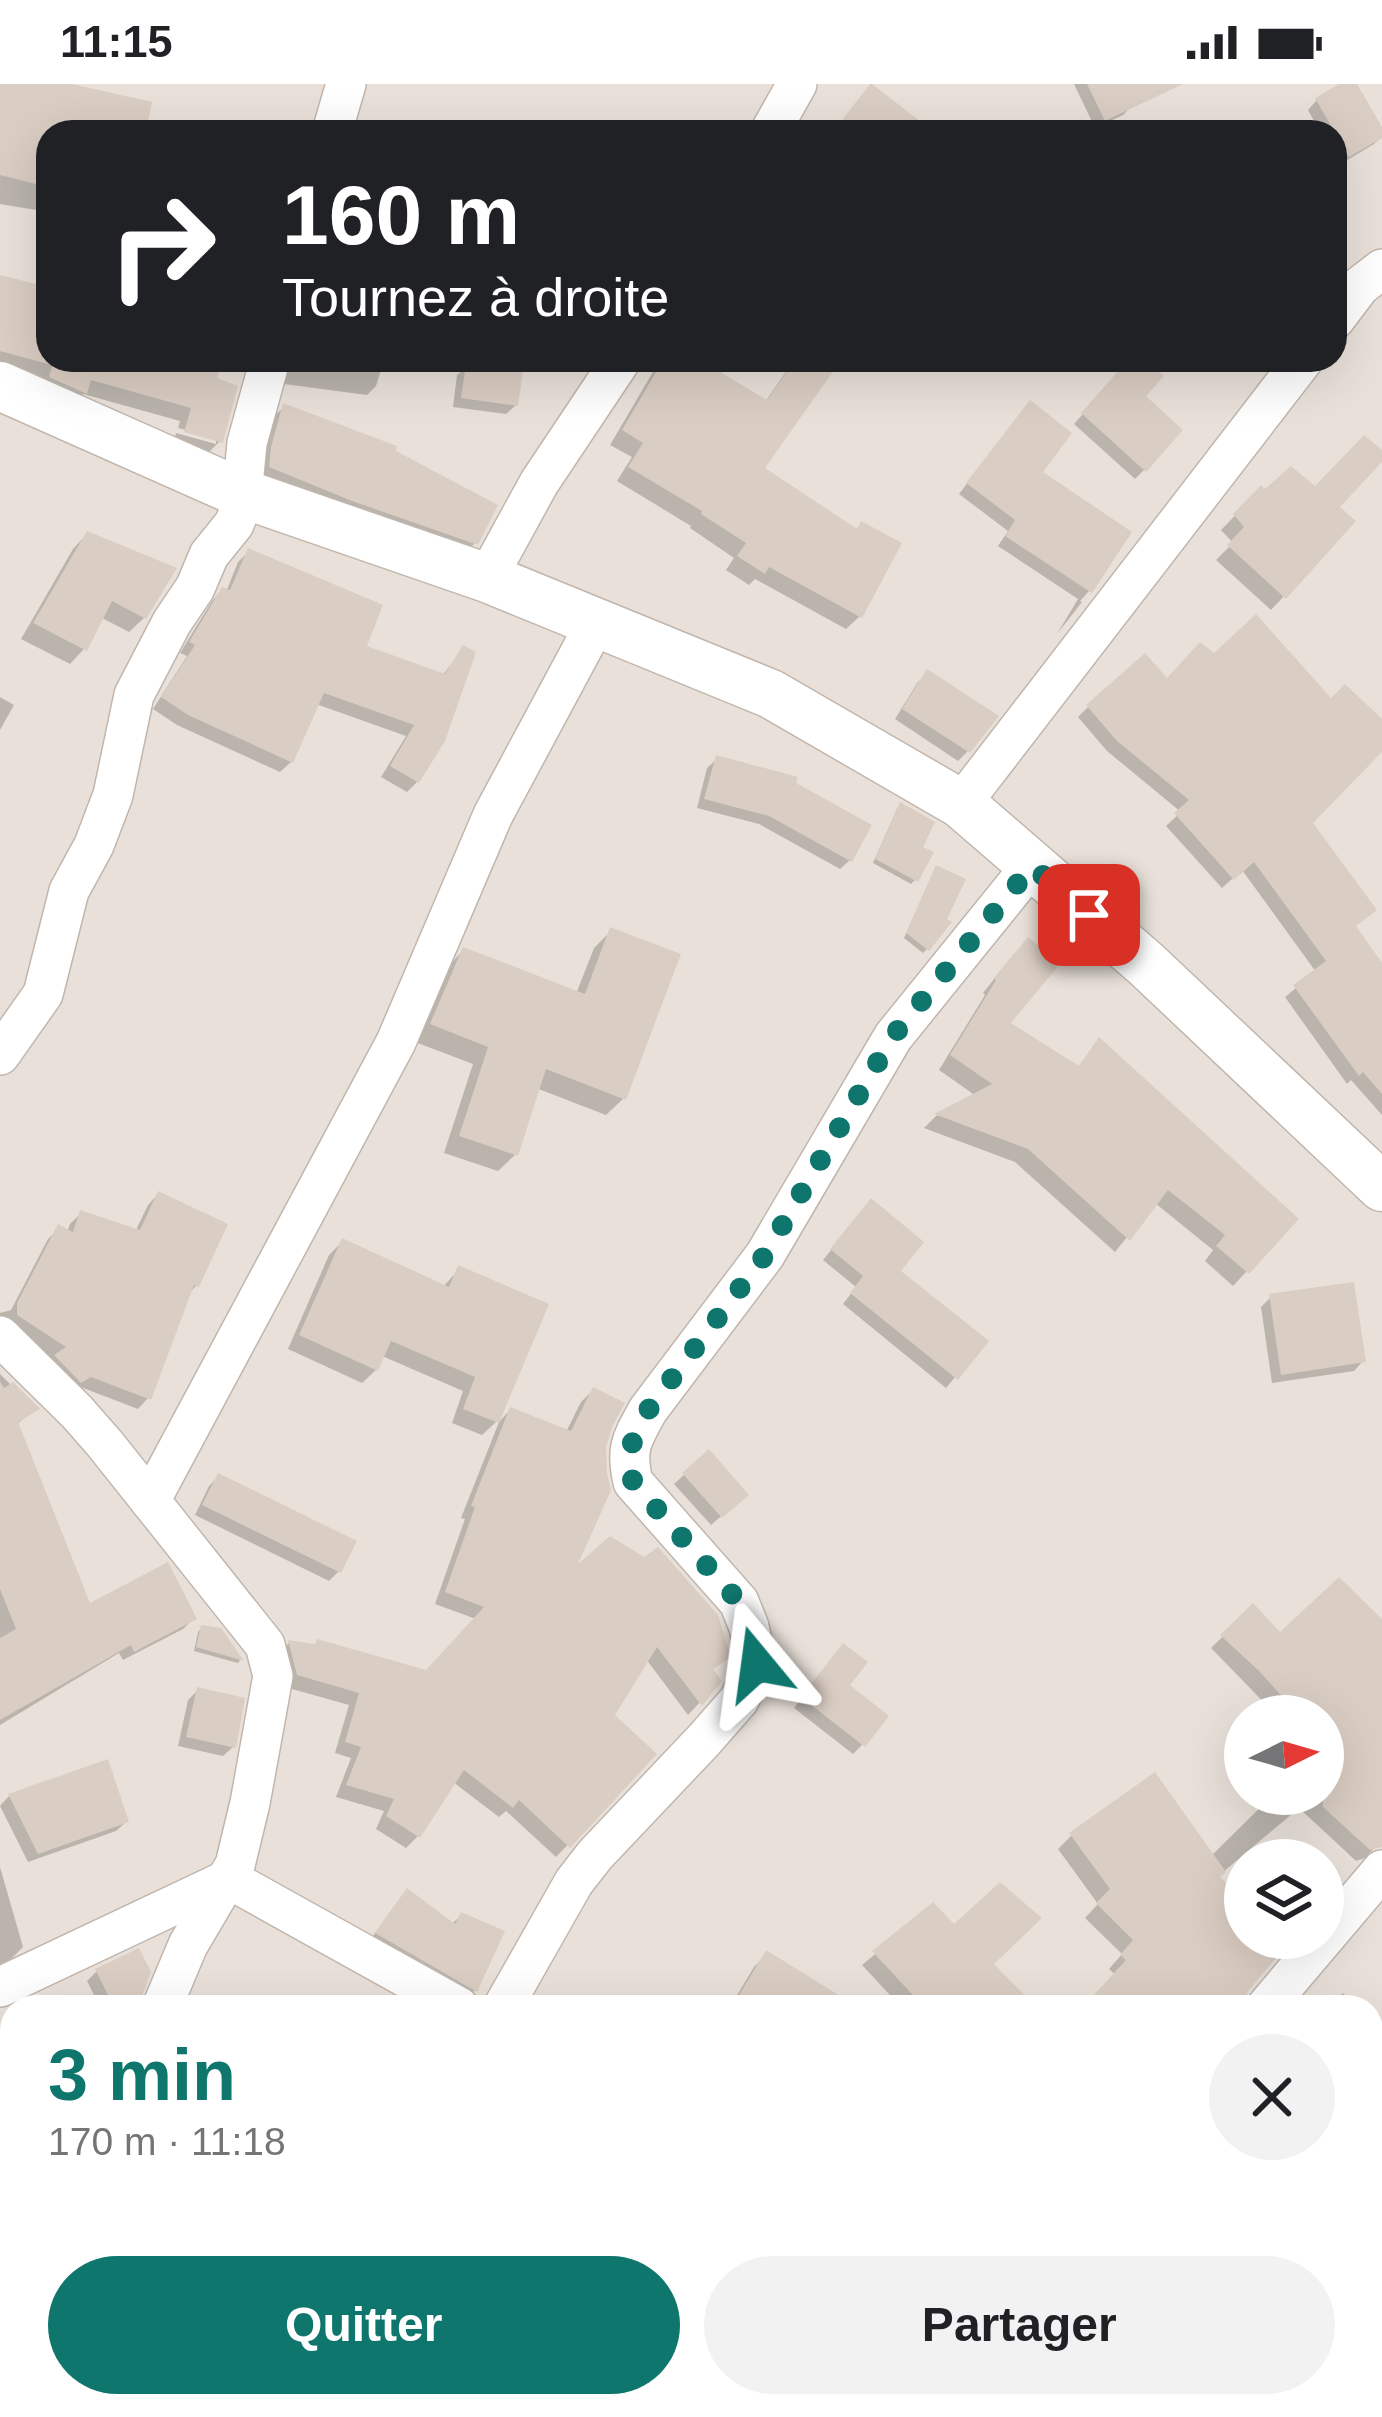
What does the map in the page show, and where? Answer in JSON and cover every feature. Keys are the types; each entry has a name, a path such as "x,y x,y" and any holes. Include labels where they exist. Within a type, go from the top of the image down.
{"street":[{"path":"336,120 346,84"},
{"path":"777,120 797,84"},
{"path":"1347,303 1382,269"},
{"path":"0,1055 43,994 69,891 113,795 134,694 195,589 209,555 234,524 241,507 247,443 267,372"},
{"path":"487,578 539,483 614,372"},
{"path":"962,804 1295,372"},
{"path":"0,386 241,494 487,578 771,694 962,804 1146,964 1382,1186"},
{"path":"150,1501 396,1042 493,814 596,623"},
{"path":"510,1995 574,1882 739,1700 757,1664 739,1602 633,1482 627,1457 636,1432 765,1255 893,1036 1032,866"},
{"path":"0,1336 77,1412 150,1501 265,1645 273,1676 236,1865 188,1945 167,1995"},
{"path":"1276,1995 1382,1870"},
{"path":"0,1987 229,1879"},
{"path":"229,1879 437,1995"}],"shaded area":[{"path":"0,84 1382,84 1382,1995 0,1995"}],"building":[{"path":"0,84 72,84 152,102 148,120 36,120 36,184 0,175"},
{"path":"872,84 918,120 842,120"},
{"path":"1087,84 1183,84 1107,120"},
{"path":"1339,84 1357,84 1382,127 1382,138 1349,157 1347,120 1328,120 1315,98"},
{"path":"0,275 36,284 36,361 0,351"},
{"path":"50,372 219,372 217,378 238,386 223,443 184,432 191,408 91,380 87,394 49,377"},
{"path":"465,372 523,372 518,406 461,398"},
{"path":"656,372 720,372 767,400 787,372 833,372 765,468 857,529 861,521 902,543 862,618 769,567 765,574 737,556 746,543 628,467 643,443 622,430"},
{"path":"1117,372 1160,372 1164,376 1146,396 1183,430 1146,472 1081,413"},
{"path":"1030,400 1072,433 1043,472 1132,532 1092,593 1005,536 1015,520 966,483"},
{"path":"283,403 397,446 396,451 498,505 478,545 269,467"},
{"path":"1364,435 1382,450 1382,462 1340,507 1356,521 1286,599 1227,545 1244,527 1233,514 1261,485 1265,489 1291,466 1315,486"},
{"path":"87,531 177,568 146,619 112,601 87,651 33,623"},
{"path":"248,548 383,605 367,646 445,674 463,645 476,652 445,741 419,783 390,766 414,725 324,693 293,763 188,715 161,697 195,645 189,642 222,587 230,590"},
{"path":"1256,614 1331,698 1345,684 1382,719 1382,752 1313,823 1377,910 1356,926 1382,963 1382,1094 1363,1072 1359,1076 1293,985 1326,961 1254,862 1234,880 1174,813 1189,800 1117,741 1086,705 1145,653 1167,678 1200,642 1214,653"},
{"path":"927,669 999,716 970,753 902,709"},
{"path":"716,755 798,777 796,783 872,825 852,862 769,816 704,799"},
{"path":"900,802 935,822 923,847 934,852 918,882 875,859"},
{"path":"936,865 966,879 947,919 952,922 929,951 906,933"},
{"path":"610,927 681,954 626,1100 546,1069 518,1156 459,1136 488,1047 430,1024 463,947 585,994"},
{"path":"1028,937 1060,964 1011,1023 1079,1066 1099,1037 1299,1219 1249,1274 1216,1246 1225,1235 1168,1190 1130,1241 1028,1149 934,1114 992,1084 950,1055 994,978"},
{"path":"158,1191 228,1224 199,1287 194,1285 151,1400 91,1377 81,1383 54,1355 66,1347 17,1315 17,1303 58,1224 73,1232 80,1210 140,1230"},
{"path":"871,1198 924,1242 901,1271 989,1341 958,1380 850,1293 863,1276 830,1249"},
{"path":"342,1238 449,1287 458,1265 549,1304 499,1423 463,1409 475,1377 391,1341 378,1371 299,1335"},
{"path":"1354,1282 1366,1362 1281,1375 1269,1294"},
{"path":"0,1381 4,1388 13,1382 40,1409 18,1422 90,1603 168,1562 197,1619 134,1652 131,1645 0,1720 0,1638 16,1629 0,1589"},
{"path":"593,1387 625,1403 606,1448 611,1490 578,1564 610,1536 644,1557 658,1547 718,1615 731,1657 713,1669 722,1681 702,1706 657,1647 615,1715 657,1754 570,1848 519,1800 513,1808 464,1770 420,1838 386,1816 394,1799 346,1785 361,1747 345,1742 359,1693 297,1675 288,1640 315,1644 317,1639 426,1670 484,1607 445,1592 475,1507 471,1506 510,1407 571,1431"},
{"path":"709,1449 749,1495 722,1518 682,1473"},
{"path":"218,1473 357,1541 341,1573 202,1505"},
{"path":"1339,1577 1382,1619 1382,1847 1370,1850 1332,1815 1344,1815 1344,1695 1281,1695 1220,1635 1253,1603 1280,1632"},
{"path":"201,1625 221,1628 244,1661 196,1647"},
{"path":"843,1643 868,1662 850,1685 889,1716 865,1747 801,1697"},
{"path":"197,1687 245,1698 236,1748 186,1737"},
{"path":"108,1759 129,1822 38,1854 8,1794"},
{"path":"1155,1772 1224,1869 1220,1877 1224,1881 1224,1959 1275,1959 1247,1995 1094,1995 1126,1960 1120,1955 1133,1940 1096,1903 1110,1889 1069,1833"},
{"path":"1000,1882 1042,1918 994,1964 1024,1995 913,1995 872,1951 933,1902 954,1924"},
{"path":"407,1888 455,1924 461,1912 505,1931 477,1992 375,1933"},
{"path":"139,1948 151,1972 142,1995 108,1995 95,1969"},
{"path":"766,1950 839,1995 739,1995"}],"route":[{"path":"757,1664 739,1602 633,1482 627,1457 636,1432 765,1255 893,1036 1032,866 1089,915"}]}
